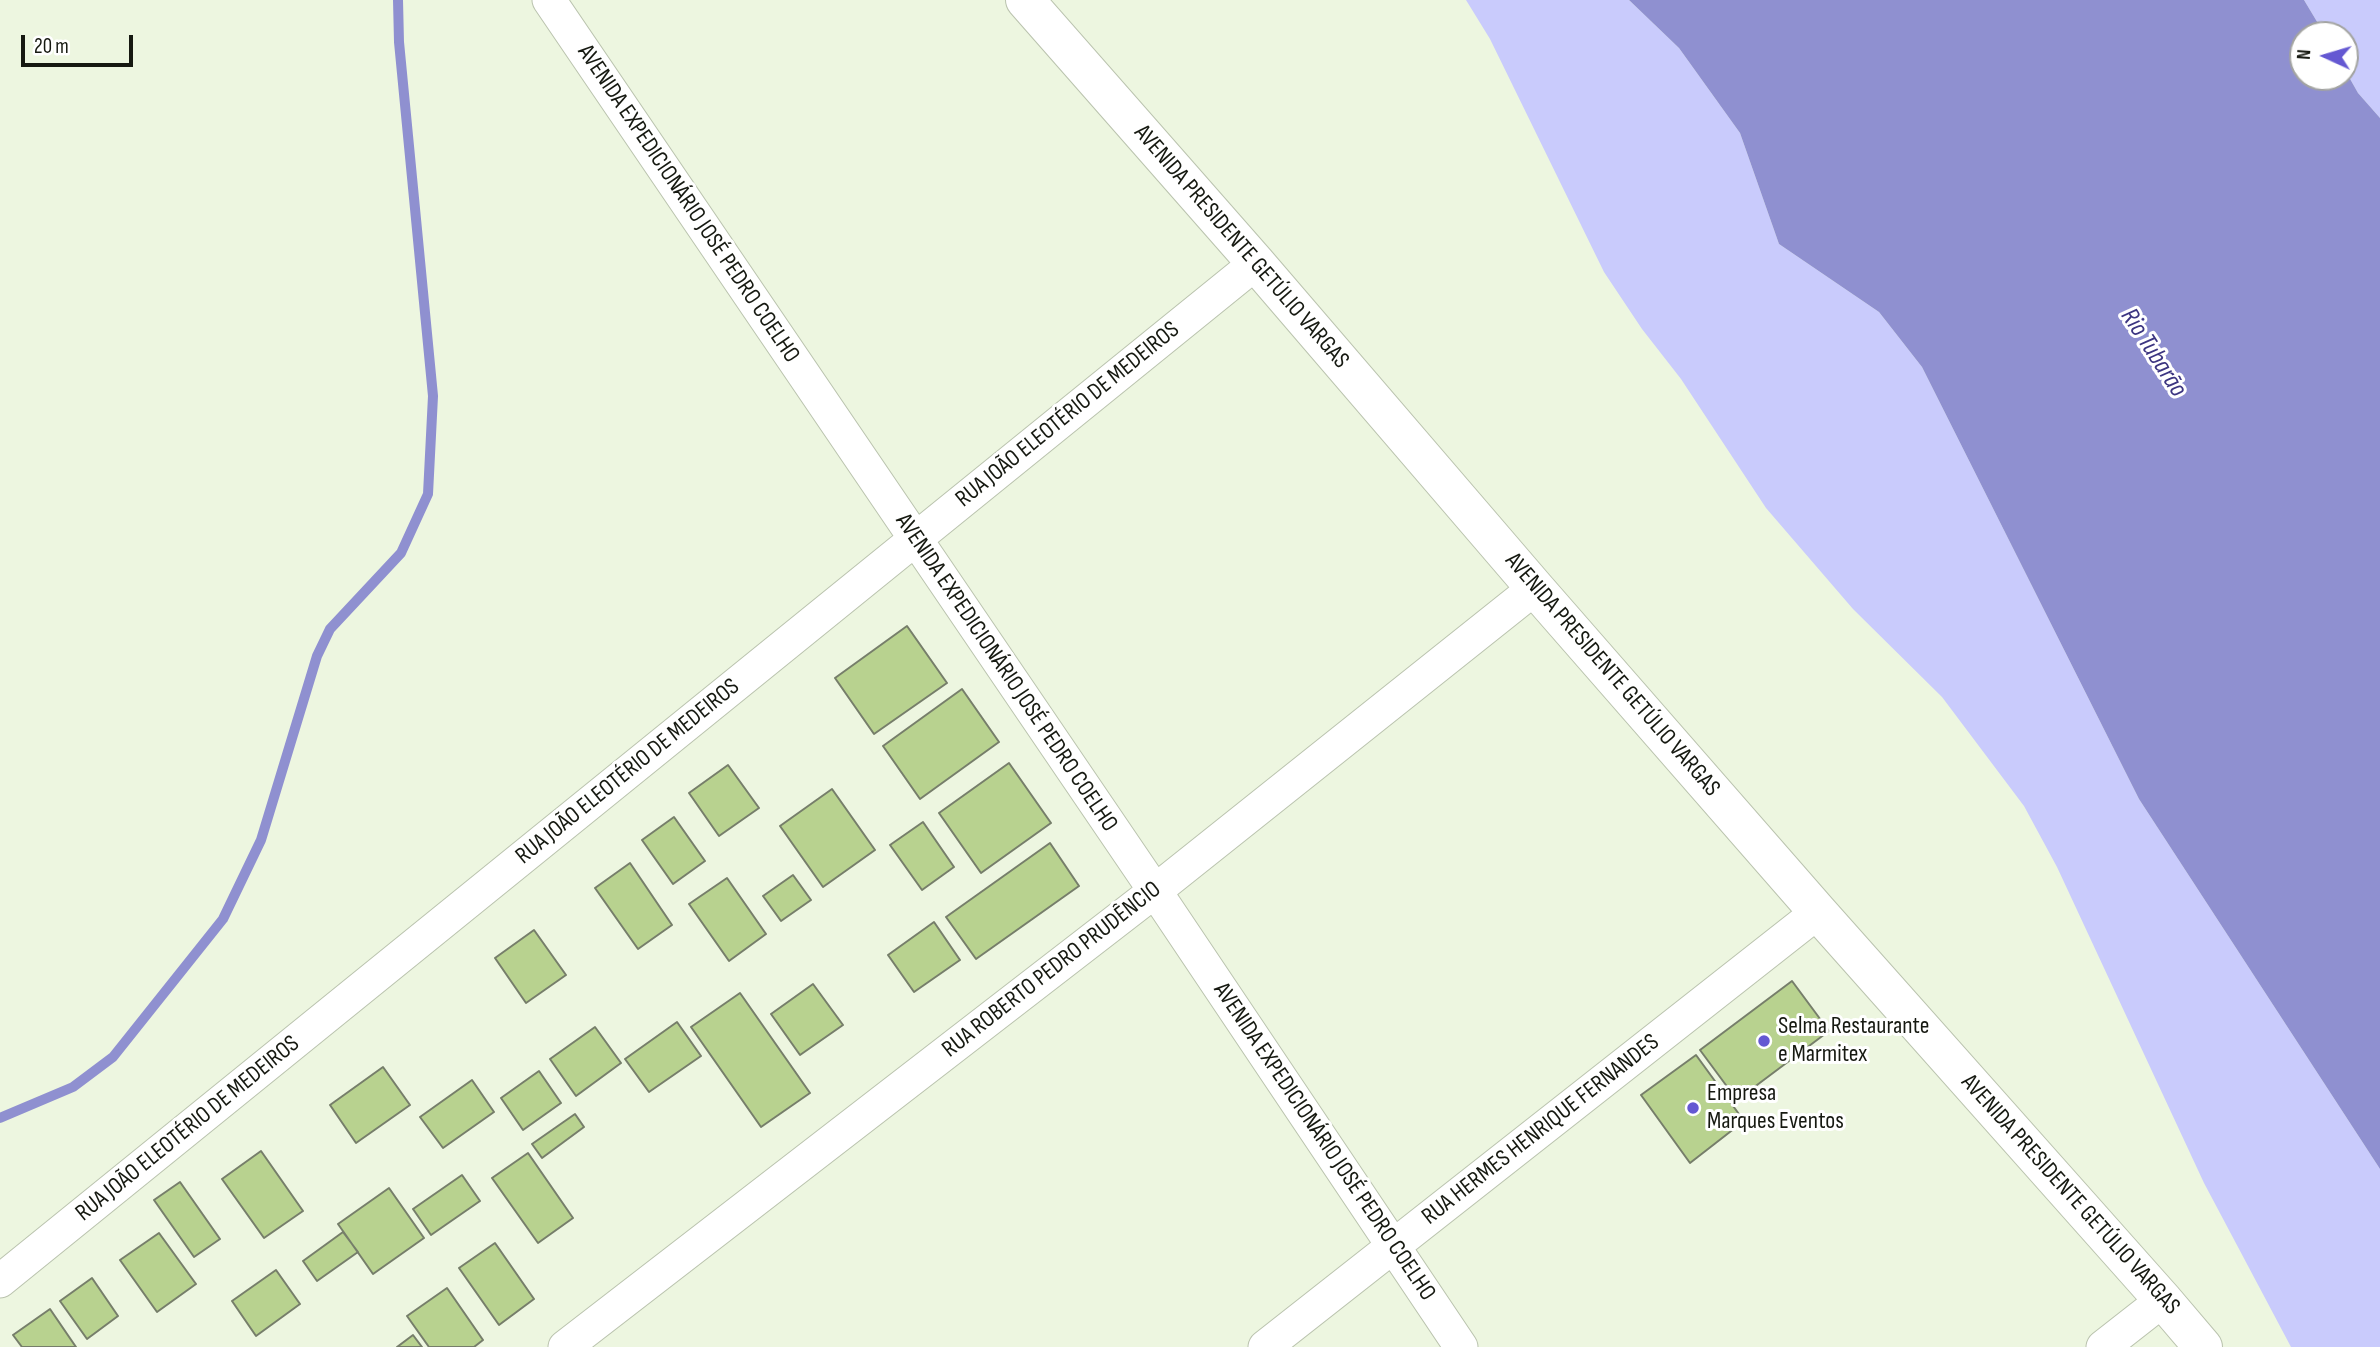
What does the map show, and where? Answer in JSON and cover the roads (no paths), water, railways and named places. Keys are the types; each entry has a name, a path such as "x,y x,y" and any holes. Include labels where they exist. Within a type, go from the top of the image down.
{"main road":[{"name":"AVENIDA PRESIDENTE GETÚLIO VARGAS","path":"1025,0 1818,912 2203,1347"}],"street":[{"name":"AVENIDA EXPEDICIONÁRIO JOSÉ PEDRO COELHO","path":"549,0 1155,891 1461,1347"},
{"name":"RUA JOÃO ELEOTÉRIO DE MEDEIROS","path":"0,1281 1256,263"},
{"name":"RUA ROBERTO PEDRO PRUDÊNCIO","path":"565,1347 1155,891 1535,588"},
{"name":"RUA HERMES HENRIQUE FERNANDES","path":"1265,1347 1818,912"},
{"path":"2103,1347 2164,1300"}],"water":[{"name":"Rio Tubarão","path":"1629,0 2304,0 2317,21 2289,21 2289,91 2357,91 2380,118 2380,1169 2139,799 1922,367 1879,312 1779,244 1740,133 1679,48"}],"waterway":[{"path":"0,1118 73,1087 113,1057 223,919 261,840 317,656 330,629 401,553 428,494 433,396 399,42 398,0"}],"place":[{"name":"Selma Restaurante e Marmitex","path":"1764,1041"},
{"name":"Empresa Marques Eventos","path":"1693,1108"}]}
